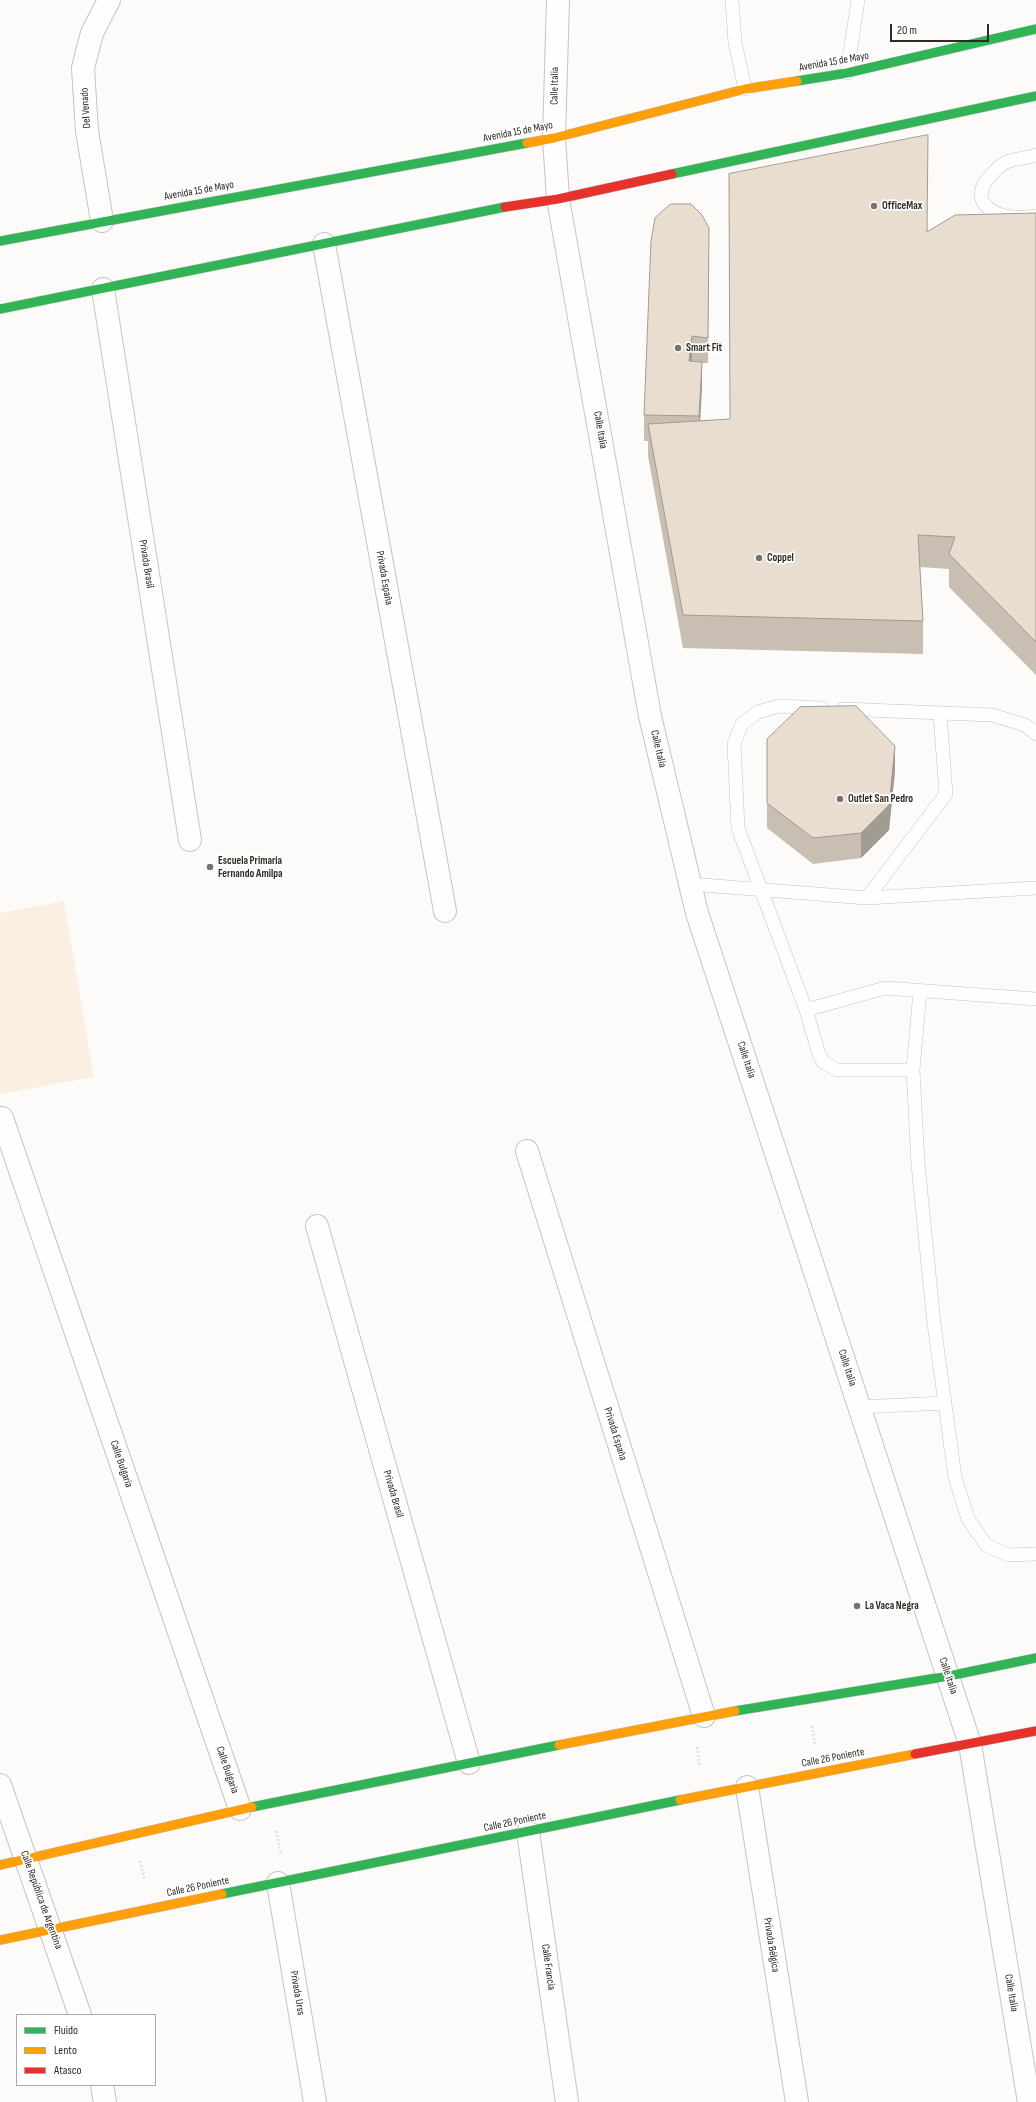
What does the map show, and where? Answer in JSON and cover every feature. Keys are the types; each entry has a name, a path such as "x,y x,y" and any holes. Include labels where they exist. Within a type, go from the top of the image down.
{"street":[{"name":"Del Venado","path":"102,221 87,131 83,68 92,33 109,0"},
{"name":"Calle Italia","path":"558,0 554,138 558,199 650,716 697,914 949,1676 970,1744 1029,2102"},
{"name":"Avenida 15 de Mayo","path":"0,241 554,138 745,89 847,73 1036,29"},
{"path":"0,309 509,206 558,199 1036,96"},
{"name":"Privada España","path":"324,244 445,911"},
{"name":"Privada Brasil","path":"103,289 190,840"},
{"name":"Calle Bulgaria","path":"2,1118 240,1809"},
{"name":"Privada España","path":"527,1151 698,1717"},
{"name":"Privada Brasil","path":"317,1226 469,1763"},
{"path":"0,1865 240,1809 698,1717 949,1676 1036,1658"},
{"name":"Calle 26 Poniente","path":"0,1940 706,1795 1036,1731"},
{"name":"Calle República de Argentina","path":"0,1785 52,1930 80,2014"},
{"name":"Privada Bélgica","path":"747,1787 797,2102"},
{"name":"Calle Francia","path":"528,1832 567,2102"},
{"name":"Privada Urss","path":"283,1882 316,2102"},
{"path":"102,2086 105,2102"}],"lane":[{"path":"732,0 734,42 745,89"},
{"path":"847,73 858,0"},
{"path":"1036,155 1005,163 991,174 981,189 980,199 985,206 1001,214 1014,217 1036,216"},
{"path":"913,1070 837,1070 823,1062 818,1054 806,1010 738,828 734,744 742,724 758,712 778,706 992,716 1025,725 1036,734"},
{"path":"867,898 946,794 940,714"},
{"path":"690,884 867,898 1036,888"},
{"path":"806,1010 885,988 1036,999"},
{"path":"920,991 913,1070 918,1164 925,1245 955,1477 968,1519 986,1545 1008,1555 1036,1554"},
{"path":"860,1407 945,1403"}],"path":[{"path":"808,1700 820,1773"},
{"path":"698,1717 706,1795"},
{"path":"270,1803 283,1882"},
{"path":"134,1834 152,1909"}],"shaded area":[{"path":"64,901 94,1077 0,1094 0,913"}],"building":[{"path":"928,135 927,232 955,215 1036,213 1036,642 949,554 955,537 918,535 923,621 683,615 648,424 730,419 729,174"},
{"name":"Smart Fit","path":"671,204 691,204 702,215 709,228 708,338 692,336 689,361 702,362 699,416 644,415 651,241 655,218"},
{"path":"856,706 895,746 889,805 861,833 813,838 767,803 767,739 800,707"}],"traffic: fast":[{"path":"797,81 847,73 1036,29"},
{"path":"672,174 1036,96"},
{"path":"0,241 527,143"},
{"path":"0,309 505,207"},
{"path":"735,1711 949,1676 1036,1658"},
{"path":"252,1807 559,1745"},
{"path":"222,1894 680,1800"}],"traffic: slow":[{"path":"527,143 554,138 745,89 797,81"},
{"path":"559,1745 735,1711"},
{"path":"680,1800 915,1754"},
{"path":"0,1865 252,1807"},
{"path":"0,1940 222,1894"}],"traffic: jam":[{"path":"505,207 558,199 672,174"},
{"path":"915,1754 1036,1731"}],"place":[{"name":"OfficeMax","path":"874,206"},
{"name":"Smart Fit","path":"678,348"},
{"name":"Coppel","path":"759,558"},
{"name":"Outlet San Pedro","path":"840,799"},
{"name":"Escuela Primaria Fernando Amilpa","path":"210,867"},
{"name":"La Vaca Negra","path":"857,1606"}]}
